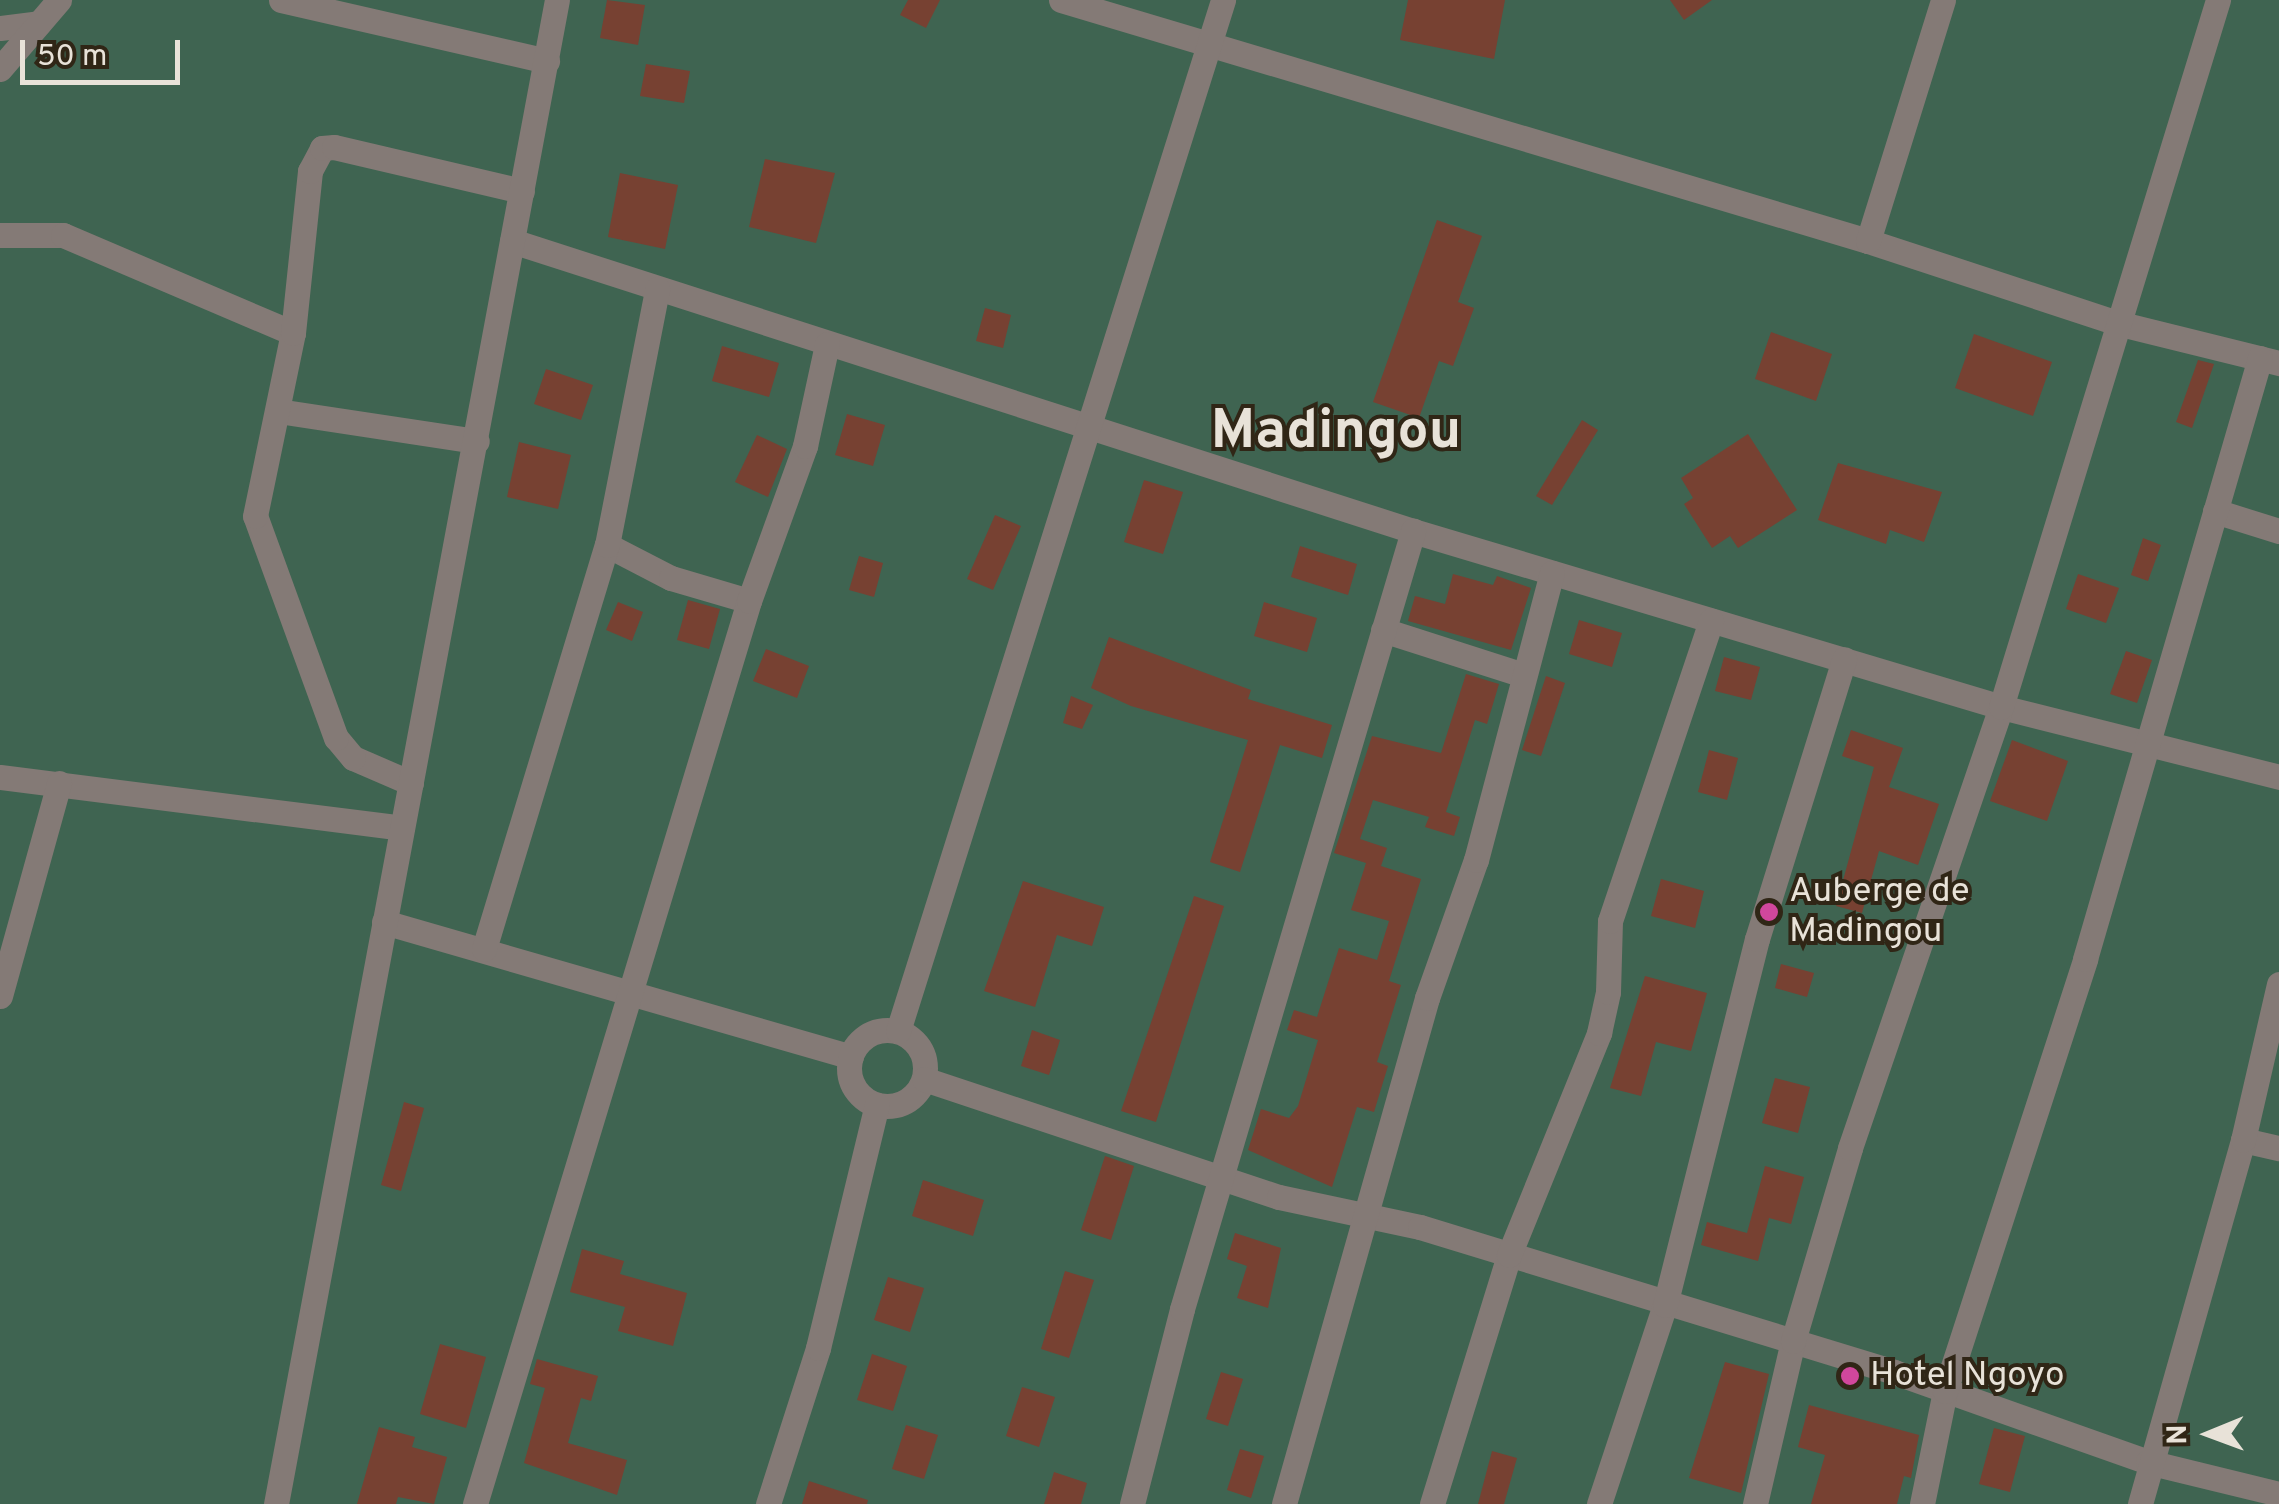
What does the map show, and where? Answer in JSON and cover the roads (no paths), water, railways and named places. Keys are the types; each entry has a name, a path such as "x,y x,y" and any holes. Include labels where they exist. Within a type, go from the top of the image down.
{"street":[{"path":"0,69 59,0"},
{"path":"282,0 546,61"},
{"path":"276,1504 557,0"},
{"path":"1061,0 1868,241 2121,324 2269,360 2214,511 2148,746 1945,1391 1922,1504"},
{"path":"898,1032 1223,0"},
{"path":"1868,241 1943,0"},
{"path":"1754,1504 1793,1341 1850,1148 2001,706 2218,0"},
{"path":"0,28 39,24"},
{"path":"411,783 343,749 260,536 258,488 293,333 310,171 322,148 522,191"},
{"path":"0,235 64,236 293,333"},
{"path":"512,242 1413,530 1711,621 2001,706 2279,777"},
{"path":"484,949 607,545 656,288"},
{"path":"475,1504 749,602 805,446 827,344"},
{"path":"278,412 477,440"},
{"path":"2214,511 2279,531"},
{"path":"1132,1504 1220,1178 1413,530"},
{"path":"607,545 671,578 749,602"},
{"path":"1284,1504 1370,1217 1427,998 1476,860 1552,572"},
{"path":"1432,1504 1509,1255 1599,1033 1608,992 1610,922 1711,621"},
{"path":"1383,630 1523,675"},
{"path":"1599,1504 1665,1305 1757,939 1844,659"},
{"path":"0,777 402,828"},
{"path":"0,996 59,783"},
{"path":"384,922 632,990 851,1057"},
{"path":"2140,1504 2148,1462 2243,1140 2279,984"},
{"path":"898,1032 920,1050 924,1079 900,1104 877,1105 857,1091 851,1057 870,1034 898,1032"},
{"path":"924,1079 1220,1178 1509,1255 1793,1341 2148,1462 2279,1494"},
{"path":"768,1504 818,1348 877,1105"},
{"path":"2243,1140 2279,1148"}],"place":[{"name":"Auberge de Madingou","path":"1769,912"},
{"name":"Hotel Ngoyo","path":"1850,1376"}],"district":[{"name":"Madingou","path":"1336,434"}]}
